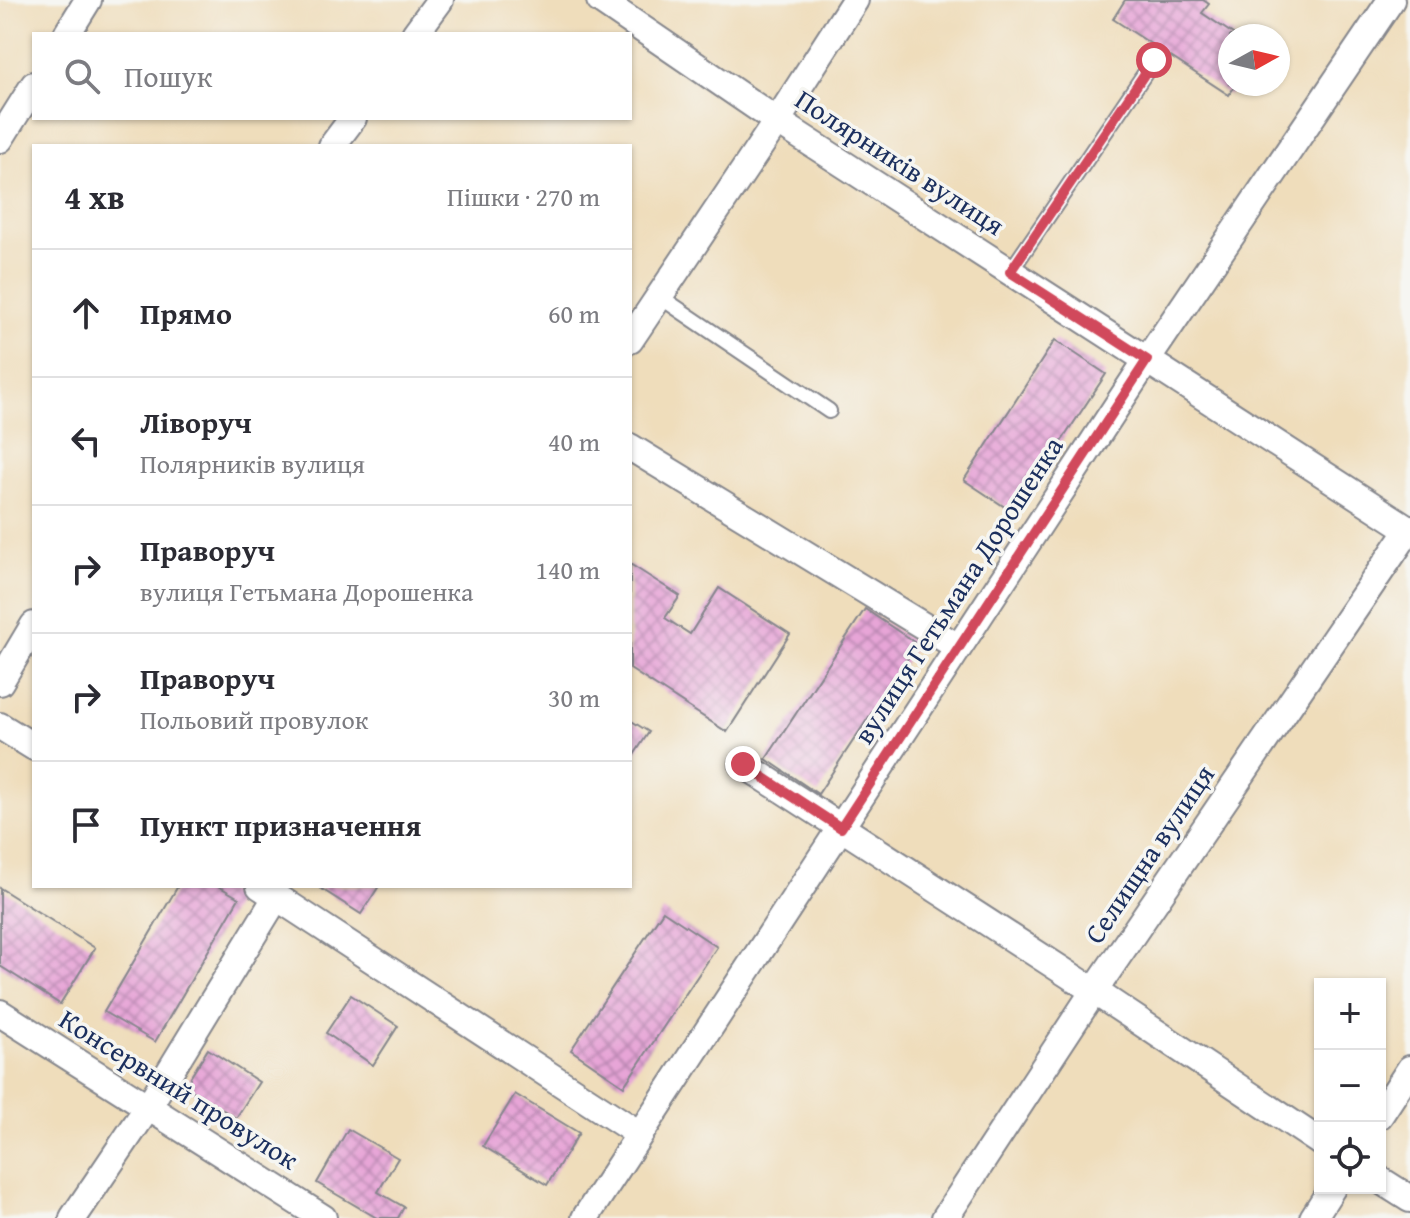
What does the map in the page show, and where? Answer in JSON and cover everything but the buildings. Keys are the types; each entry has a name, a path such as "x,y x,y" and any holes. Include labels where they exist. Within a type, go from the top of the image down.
{"street":[{"path":"68,32 88,0"},
{"path":"416,32 440,0"},
{"name":"Полярників вулиця","path":"600,0 777,121 1410,529"},
{"path":"632,337 855,0"},
{"name":"вулиця Гетьмана Дорошенка","path":"585,1218 1147,360 1391,0"},
{"path":"0,139 32,88"},
{"path":"334,144 352,120"},
{"path":"632,448 958,647"},
{"name":"Селищна вулиця","path":"945,1218 1094,991 1410,529"},
{"path":"0,682 32,628"},
{"path":"0,726 32,746"},
{"path":"743,764 1094,991 1314,1138"},
{"path":"73,1218 148,1107 269,891 639,1134"},
{"name":"Консервний провулок","path":"0,1013 323,1218"},
{"path":"1386,1106 1410,1069"},
{"path":"1386,1184 1410,1199"},
{"path":"1313,1218 1328,1194"}],"lane":[{"path":"1010,272 1154,60"},
{"path":"659,296 829,411"}],"route":[{"path":"743,764 841,828 1147,360 1010,272 1154,60"}]}
